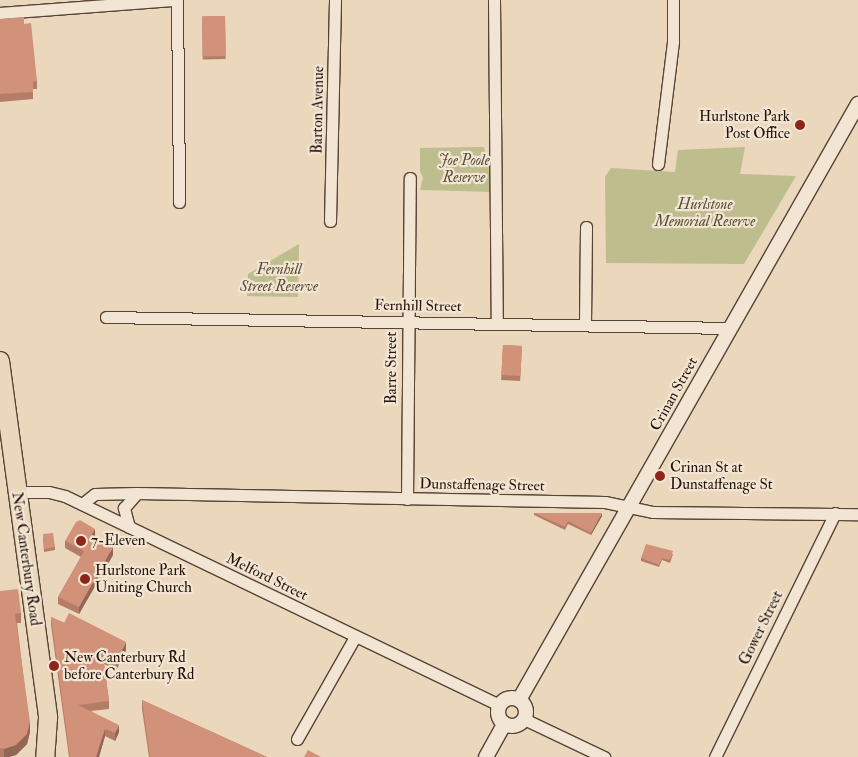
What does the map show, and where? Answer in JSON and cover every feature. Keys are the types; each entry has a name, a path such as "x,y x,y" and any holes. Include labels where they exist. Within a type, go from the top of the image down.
{"highway":[{"name":"New Canterbury Road","path":"0,361 48,718 45,757"}],"street":[{"path":"0,13 171,0"},
{"path":"176,0 179,202"},
{"name":"Barton Avenue","path":"330,220 335,0"},
{"path":"494,0 497,158 497,323"},
{"path":"658,164 673,41 673,0"},
{"name":"Crinan Street","path":"519,700 858,104"},
{"name":"Barre Street","path":"407,499 410,178"},
{"path":"586,226 586,324"},
{"name":"Fernhill Street","path":"106,316 730,328"},
{"name":"Melford Street","path":"17,492 57,493 94,509 355,637 500,705"},
{"path":"129,527 124,508 137,493"},
{"name":"Dunstaffenage Street","path":"82,504 95,494 137,493 605,502 653,512 858,514"},
{"path":"94,509 104,494"},
{"name":"Gower Street","path":"715,757 835,513"},
{"path":"297,739 355,637"},
{"path":"511,698 519,700 525,706 524,719 512,726 504,724 498,714 500,705 511,698"},
{"path":"524,719 604,757"},
{"path":"486,757 504,724"}],"green space":[{"name":"Joe Poole Reserve","path":"484,147 494,192 420,190 423,178 420,171 420,148"},
{"name":"Hurlstone Memorial Reserve","path":"745,147 740,174 796,176 744,264 606,263 605,177 611,168 675,172 678,150"},
{"name":"Fernhill Street Reserve","path":"299,244 298,297 247,296 248,274"}],"building":[{"path":"202,16 225,16 226,56 203,56"},
{"path":"24,17 24,24 31,23 37,81 33,82 33,92 0,94 0,19"},
{"path":"503,345 522,346 520,376 501,375"},
{"path":"534,513 602,513 591,533 568,521 565,527"},
{"path":"80,520 95,529 91,535 113,547 79,607 58,597 84,551 65,541 76,522"},
{"path":"53,533 55,547 44,549 43,534"},
{"path":"646,544 673,551 670,560 662,558 659,565 641,558"},
{"path":"18,589 21,613 15,614 30,722 27,734 16,745 4,749 0,748 0,591"},
{"path":"69,613 126,642 116,662 103,655 109,701 78,705 119,725 115,733 105,729 96,757 70,757 51,617 64,623"},
{"path":"142,700 267,757 150,757"},
{"path":"308,750 321,757 304,757"}],"place":[{"name":"Hurlstone Park Post Office","path":"800,125"},
{"name":"Crinan St at Dunstaffenage St","path":"660,476"},
{"name":"7-Eleven","path":"81,541"},
{"name":"Hurlstone Park Uniting Church","path":"85,579"},
{"name":"New Canterbury Rd before Canterbury Rd","path":"54,666"}]}
